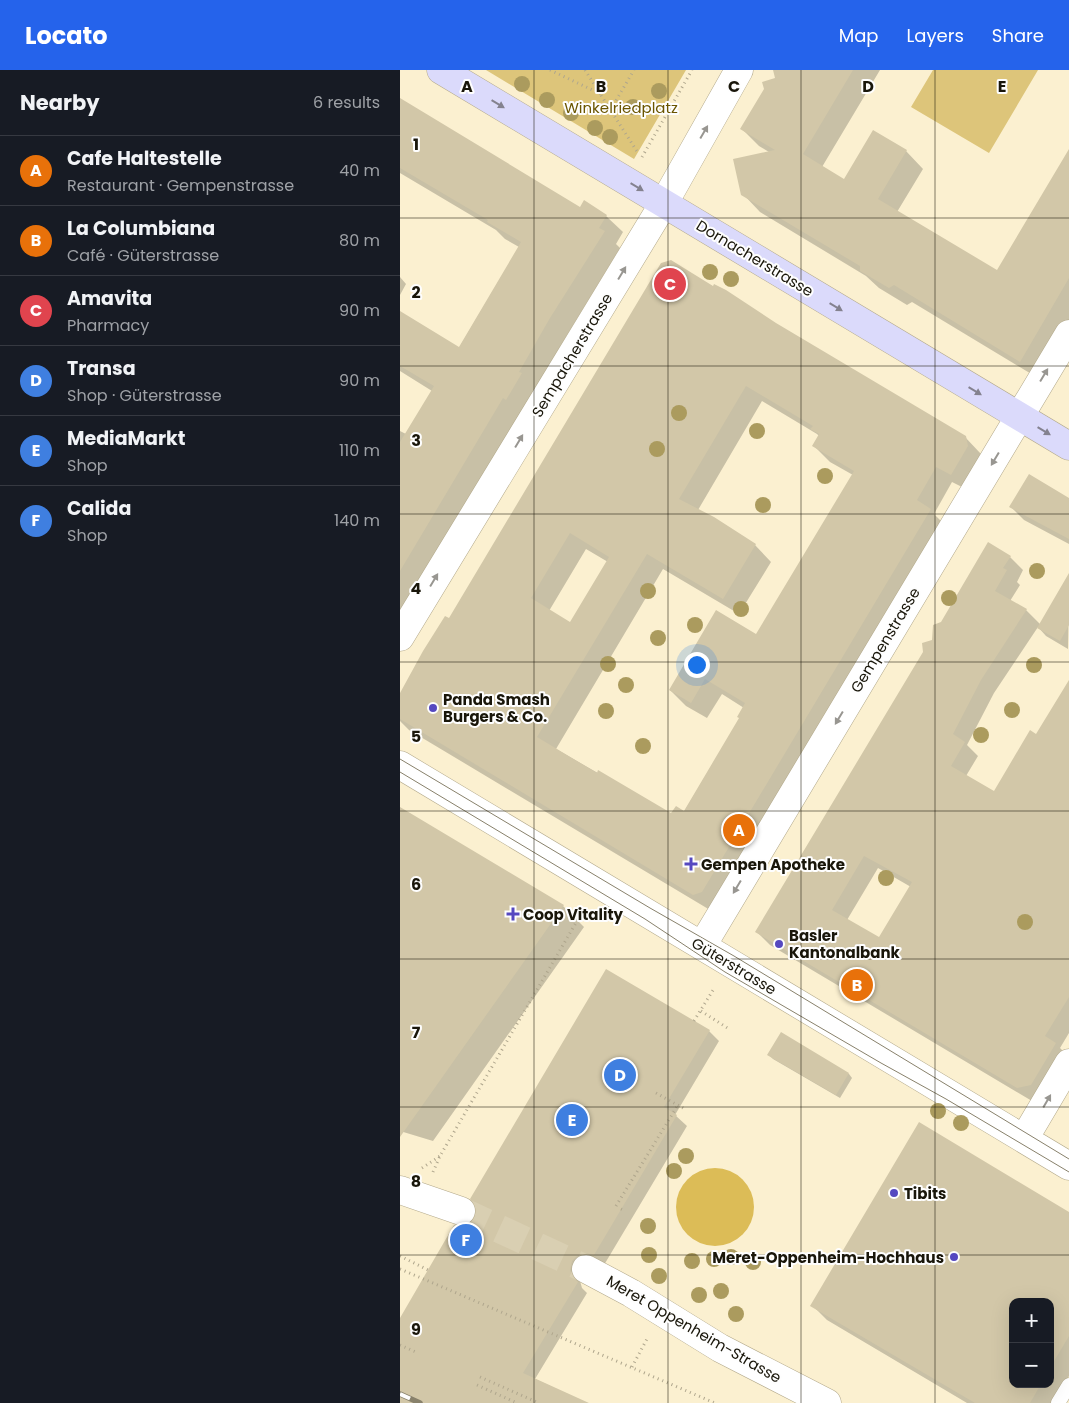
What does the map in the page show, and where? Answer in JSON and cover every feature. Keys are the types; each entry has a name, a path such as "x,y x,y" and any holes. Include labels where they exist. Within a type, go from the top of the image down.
{"main road":[{"name":"Dornacherstrasse","path":"440,70 1069,446"}],"street":[{"name":"Sempacherstrasse","path":"400,637 664,203 739,70"},
{"name":"Gempenstrasse","path":"702,946 1069,334"},
{"name":"Güterstrasse","path":"400,765 1069,1166"},
{"path":"1024,1139 1069,1063"},
{"path":"411,1194 461,1211"},
{"name":"Meret Oppenheim-Strasse","path":"586,1270 631,1293 720,1348 827,1403"}],"lane":[{"path":"1058,1403 1069,1385"}],"path":[{"path":"550,70 601,94"},
{"path":"585,70 641,158 692,70"},
{"path":"611,109 634,70"},
{"path":"411,1194 440,1156 584,909 600,886"},
{"path":"701,1011 729,1029"},
{"path":"656,1093 683,1108"},
{"path":"616,1206 678,1106"},
{"path":"400,1256 428,1270"},
{"path":"400,1269 715,1403"},
{"path":"632,1367 652,1330"},
{"path":"400,1345 418,1353"},
{"path":"480,1377 539,1403"},
{"path":"477,1385 517,1403"}],"green space":[{"name":"Winkelriedplatz","path":"486,70 686,70 634,159"},
{"path":"933,70 1038,70 989,153 911,107"}],"shaded area":[{"path":"715,1168 730,1171 743,1179 751,1192 754,1207 751,1222 743,1235 730,1243 715,1246 700,1243 687,1235 679,1222 676,1207 679,1192 687,1179 700,1171"}],"building":[{"path":"773,70 853,70 803,154 844,179 873,130 907,150 878,199 997,270 1069,149 1069,278 1020,362 894,285 889,288 860,271 860,266 741,195 733,159 775,150 740,129 764,89 762,82 775,78"},
{"path":"400,98 580,207 584,200 607,215 599,228 605,231 550,318 519,372 522,373 506,400 503,398 400,571 400,442 434,386 400,366 400,311 459,347 521,242 487,222 488,220 400,168"},
{"path":"671,260 713,286 714,284 726,290 776,323 966,436 968,446 951,475 936,467 917,500 931,509 702,892 693,895 400,719 400,693 423,651 445,616 449,618 661,263","holes":["746,386 813,426 810,429 819,434 812,446 854,471 756,634 716,610 669,690 691,703 705,679 745,703 737,717 739,718 684,811 676,806 671,813 598,770 597,773 537,737 647,554 723,599 756,544 714,517 679,499","570,533 609,557 570,622 531,598"]},
{"path":"1029,474 1069,498 1069,539 1009,507"},
{"path":"988,542 1011,556 1003,568 1007,570 995,591 1027,609 981,680 953,734 965,742 951,766 994,791 1030,730 1036,734 1069,680 1069,997 1045,1036 1056,1043 1031,1085 1017,1088 755,932 923,652 922,643 932,640 933,625 941,622","holes":["864,856 912,882 879,937 832,910"]},
{"path":"1069,573 1069,625 1060,641 1037,628"},
{"path":"400,807 564,905 400,1137"},
{"path":"606,969 710,1030 664,1107 677,1115 594,1255 585,1253 577,1256 572,1261 570,1270 578,1282 523,1373 589,1403 400,1403 400,1318 454,1225 464,1226 472,1222 476,1217 476,1208 470,1199"},
{"path":"781,1032 849,1073 836,1095 767,1055"},
{"name":"Meret-Oppenheim-Hochhaus","path":"919,1122 1069,1212 1069,1336 1054,1361 1054,1298 1009,1298 1009,1388 1039,1388 1030,1403 975,1403 810,1306"}],"tunnel":[{"path":"461,1211 586,1269"}],"tram line":[{"path":"400,759 734,956 1069,1159"},
{"path":"400,772 645,919 725,972 1069,1172"}],"railway":[{"path":"400,1394 420,1403"}],"place":[{"name":"Amavita","path":"670,284"},
{"name":"Panda Smash Burgers & Co.","path":"433,708"},
{"name":"Cafe Haltestelle","path":"739,830"},
{"name":"Gempen Apotheke","path":"691,864"},
{"name":"Coop Vitality","path":"513,914"},
{"name":"Basler Kantonalbank","path":"779,944"},
{"name":"La Columbiana","path":"857,985"},
{"name":"Transa","path":"620,1075"},
{"name":"MediaMarkt","path":"572,1120"},
{"name":"Tibits","path":"894,1193"},
{"name":"Calida","path":"466,1240"},
{"name":"Meret-Oppenheim-Hochhaus","path":"954,1257"}]}
